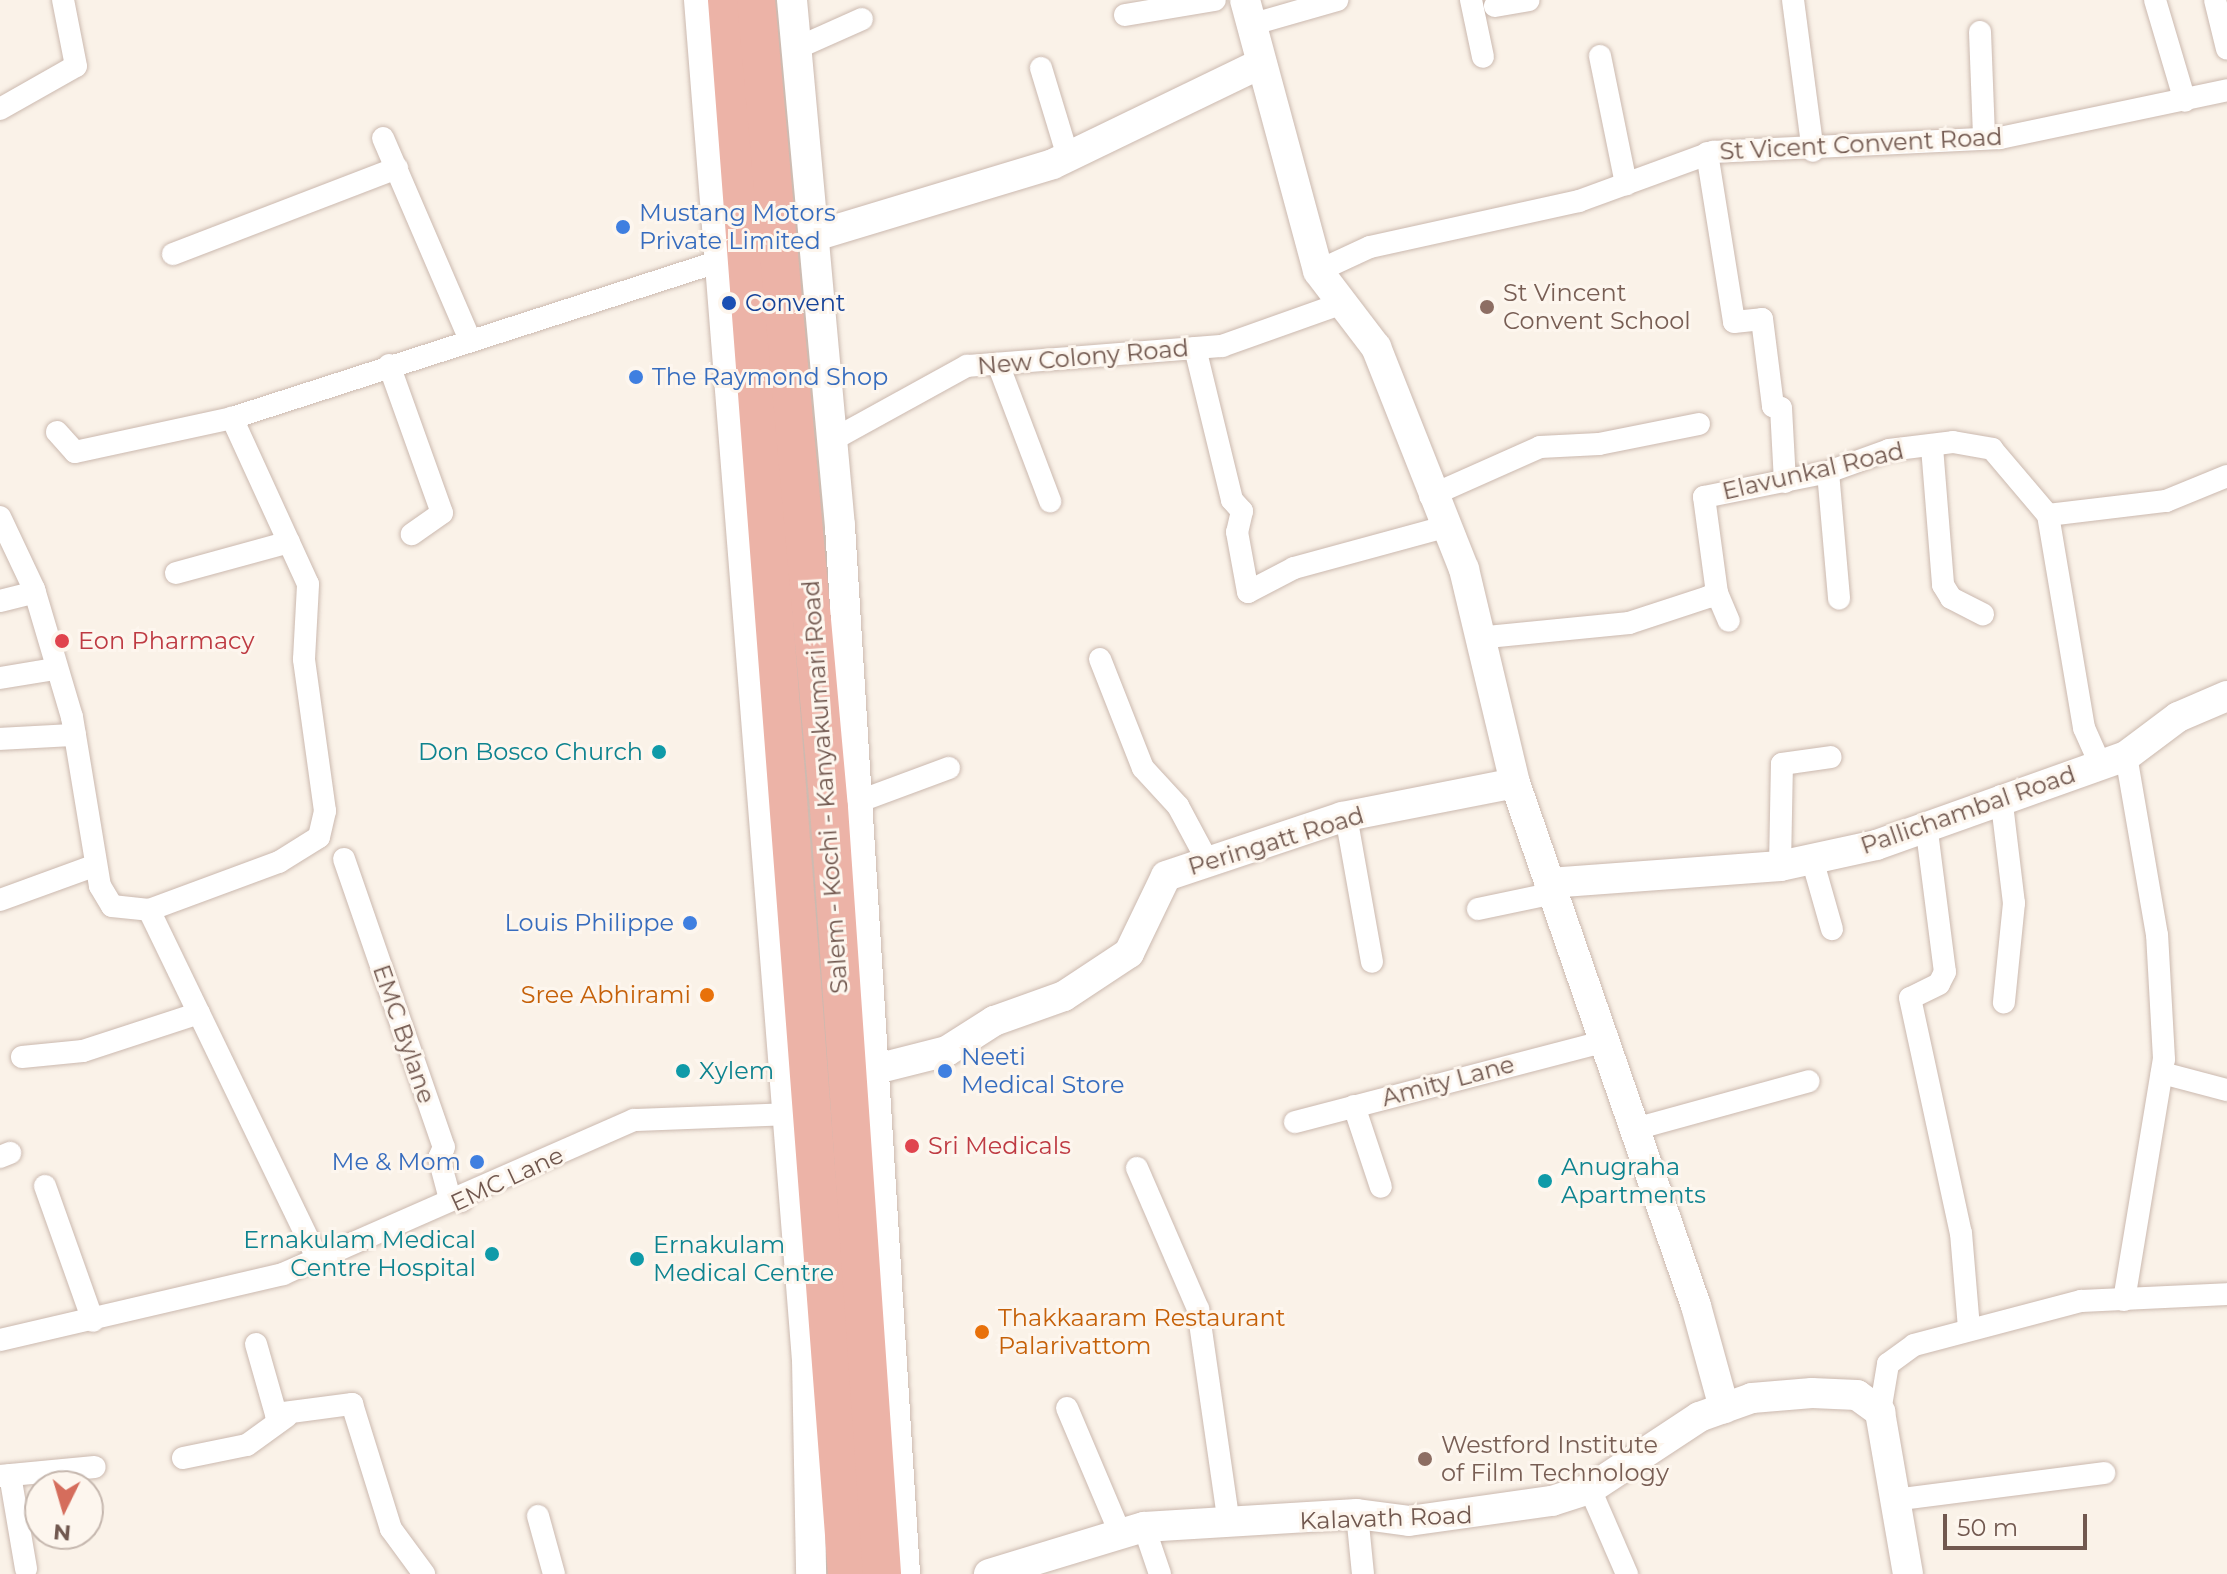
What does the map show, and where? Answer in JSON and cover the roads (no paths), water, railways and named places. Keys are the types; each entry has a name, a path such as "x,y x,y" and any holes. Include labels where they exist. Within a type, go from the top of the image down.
{"highway":[{"name":"Salem - Kochi - Kanyakumari Road","path":"762,1 763,626 817,1125 882,1574"},
{"name":"Salem - Kochi - Kanyakumari Road","path":"762,1 817,1125 847,1574"}],"street":[{"path":"0,109 76,66 63,0"},
{"path":"699,0 720,261 763,626"},
{"path":"1125,15 1215,0"},
{"path":"1337,0 1247,12 1258,65 1318,271 1376,347 1430,496 1464,569 1477,638 1515,783 1602,1042 1635,1129 1724,1408"},
{"path":"1471,0 1483,57"},
{"path":"1495,6 1528,0"},
{"path":"1793,0 1813,151"},
{"path":"2155,0 2185,101"},
{"path":"2215,0 2227,49"},
{"path":"762,1 797,48 818,235 834,439 905,1574"},
{"path":"797,48 862,19"},
{"path":"1980,32 1984,138"},
{"path":"1600,56 1626,184"},
{"path":"818,235 1068,157 1258,65"},
{"path":"1041,68 1068,157"},
{"name":"St Vicent Convent Road","path":"1318,271 1370,247 1529,215 1626,184 1707,153 1813,151 1984,138 2185,101 2227,90"},
{"path":"383,138 469,338"},
{"path":"1707,153 1734,322 1762,319 1773,406 1781,408 1785,482"},
{"path":"173,254 397,168"},
{"path":"57,432 75,452 232,418 469,338 720,261"},
{"name":"New Colony Road","path":"834,439 967,366 1222,346 1343,303"},
{"path":"1195,348 1232,500 1242,511 1237,532 1248,592 1294,568 1445,527"},
{"path":"998,364 1050,501"},
{"path":"389,365 442,513 412,534"},
{"path":"0,517 35,592 75,735 96,865 112,906 149,910 279,862 319,837 325,811 304,659 308,584 232,418"},
{"path":"1430,496 1540,447 1599,444 1699,424"},
{"path":"1932,447 1943,585 1951,598 1983,614"},
{"name":"Elavunkal Road","path":"1717,593 1704,497 1828,472 1889,450 1932,447 1992,449 2048,515"},
{"path":"1828,472 1839,599"},
{"path":"2124,1300 2162,1073 2157,935 2113,760 2084,728 2048,515 2166,501 2227,476"},
{"path":"176,573 289,542"},
{"path":"0,601 35,592"},
{"path":"1477,638 1629,623 1717,593 1729,621"},
{"path":"1100,659 1143,768 1178,806 1208,862"},
{"path":"0,678 55,669"},
{"name":"Pallichambal Road","path":"1551,888 1780,866 1876,845 2001,796 2113,760 2178,717 2227,696"},
{"path":"0,739 75,735"},
{"path":"1780,866 1782,764 1831,757"},
{"path":"857,802 949,768"},
{"name":"Peringatt Road","path":"872,1070 947,1051 994,1021 1064,996 1129,953 1166,876 1346,816 1515,783"},
{"path":"2001,796 2014,903 2004,1002"},
{"path":"1346,816 1372,962"},
{"path":"1926,824 1945,972 1939,984 1910,998 1961,1233 1969,1329"},
{"name":"EMC Bylane","path":"344,859 444,1147 439,1158 449,1195 462,1201"},
{"path":"1812,859 1832,929"},
{"path":"0,900 96,865"},
{"path":"1478,909 1551,888"},
{"path":"149,910 318,1260"},
{"path":"22,1057 83,1051 199,1013"},
{"name":"Amity Lane","path":"1295,1122 1602,1042"},
{"path":"2162,1073 2227,1090"},
{"path":"1635,1129 1809,1081"},
{"path":"1354,1106 1381,1187"},
{"name":"EMC Lane","path":"0,1340 93,1321 318,1260 462,1201 634,1120 817,1125"},
{"path":"811,1574 807,1359 817,1125"},
{"path":"1137,1168 1198,1309 1229,1523"},
{"path":"45,1186 93,1321"},
{"path":"1908,1574 1880,1412 1888,1364 1914,1345 2081,1301 2227,1294"},
{"path":"256,1344 276,1414 287,1416 352,1404 391,1529 424,1574"},
{"name":"Kalavath Road","path":"989,1574 1132,1530 1357,1514 1409,1521 1493,1514 1590,1489 1724,1408 1812,1393 1857,1395 1880,1412"},
{"path":"1067,1408 1132,1530 1160,1574"},
{"path":"183,1458 247,1445 287,1416"},
{"path":"26,1569 5,1476 95,1467"},
{"path":"1894,1500 2104,1473"},
{"path":"1590,1489 1627,1574"},
{"path":"1357,1514 1363,1574"},
{"path":"538,1516 554,1574"}],"place":[{"name":"Mustang Motors Private Limited","path":"623,227"},
{"name":"Convent","path":"729,303"},
{"name":"St Vincent Convent School","path":"1487,307"},
{"name":"The Raymond Shop","path":"636,377"},
{"name":"Eon Pharmacy","path":"62,641"},
{"name":"Don Bosco Church","path":"659,752"},
{"name":"Louis Philippe","path":"690,923"},
{"name":"Sree Abhirami","path":"707,995"},
{"name":"Xylem","path":"683,1071"},
{"name":"Neeti Medical Store","path":"945,1071"},
{"name":"Sri Medicals","path":"912,1146"},
{"name":"Me & Mom","path":"477,1162"},
{"name":"Anugraha Apartments","path":"1545,1181"},
{"name":"Ernakulam Medical Centre Hospital","path":"492,1254"},
{"name":"Ernakulam Medical Centre","path":"637,1259"},
{"name":"Thakkaaram Restaurant Palarivattom","path":"982,1332"},
{"name":"Westford Institute of Film Technology","path":"1425,1459"}]}
